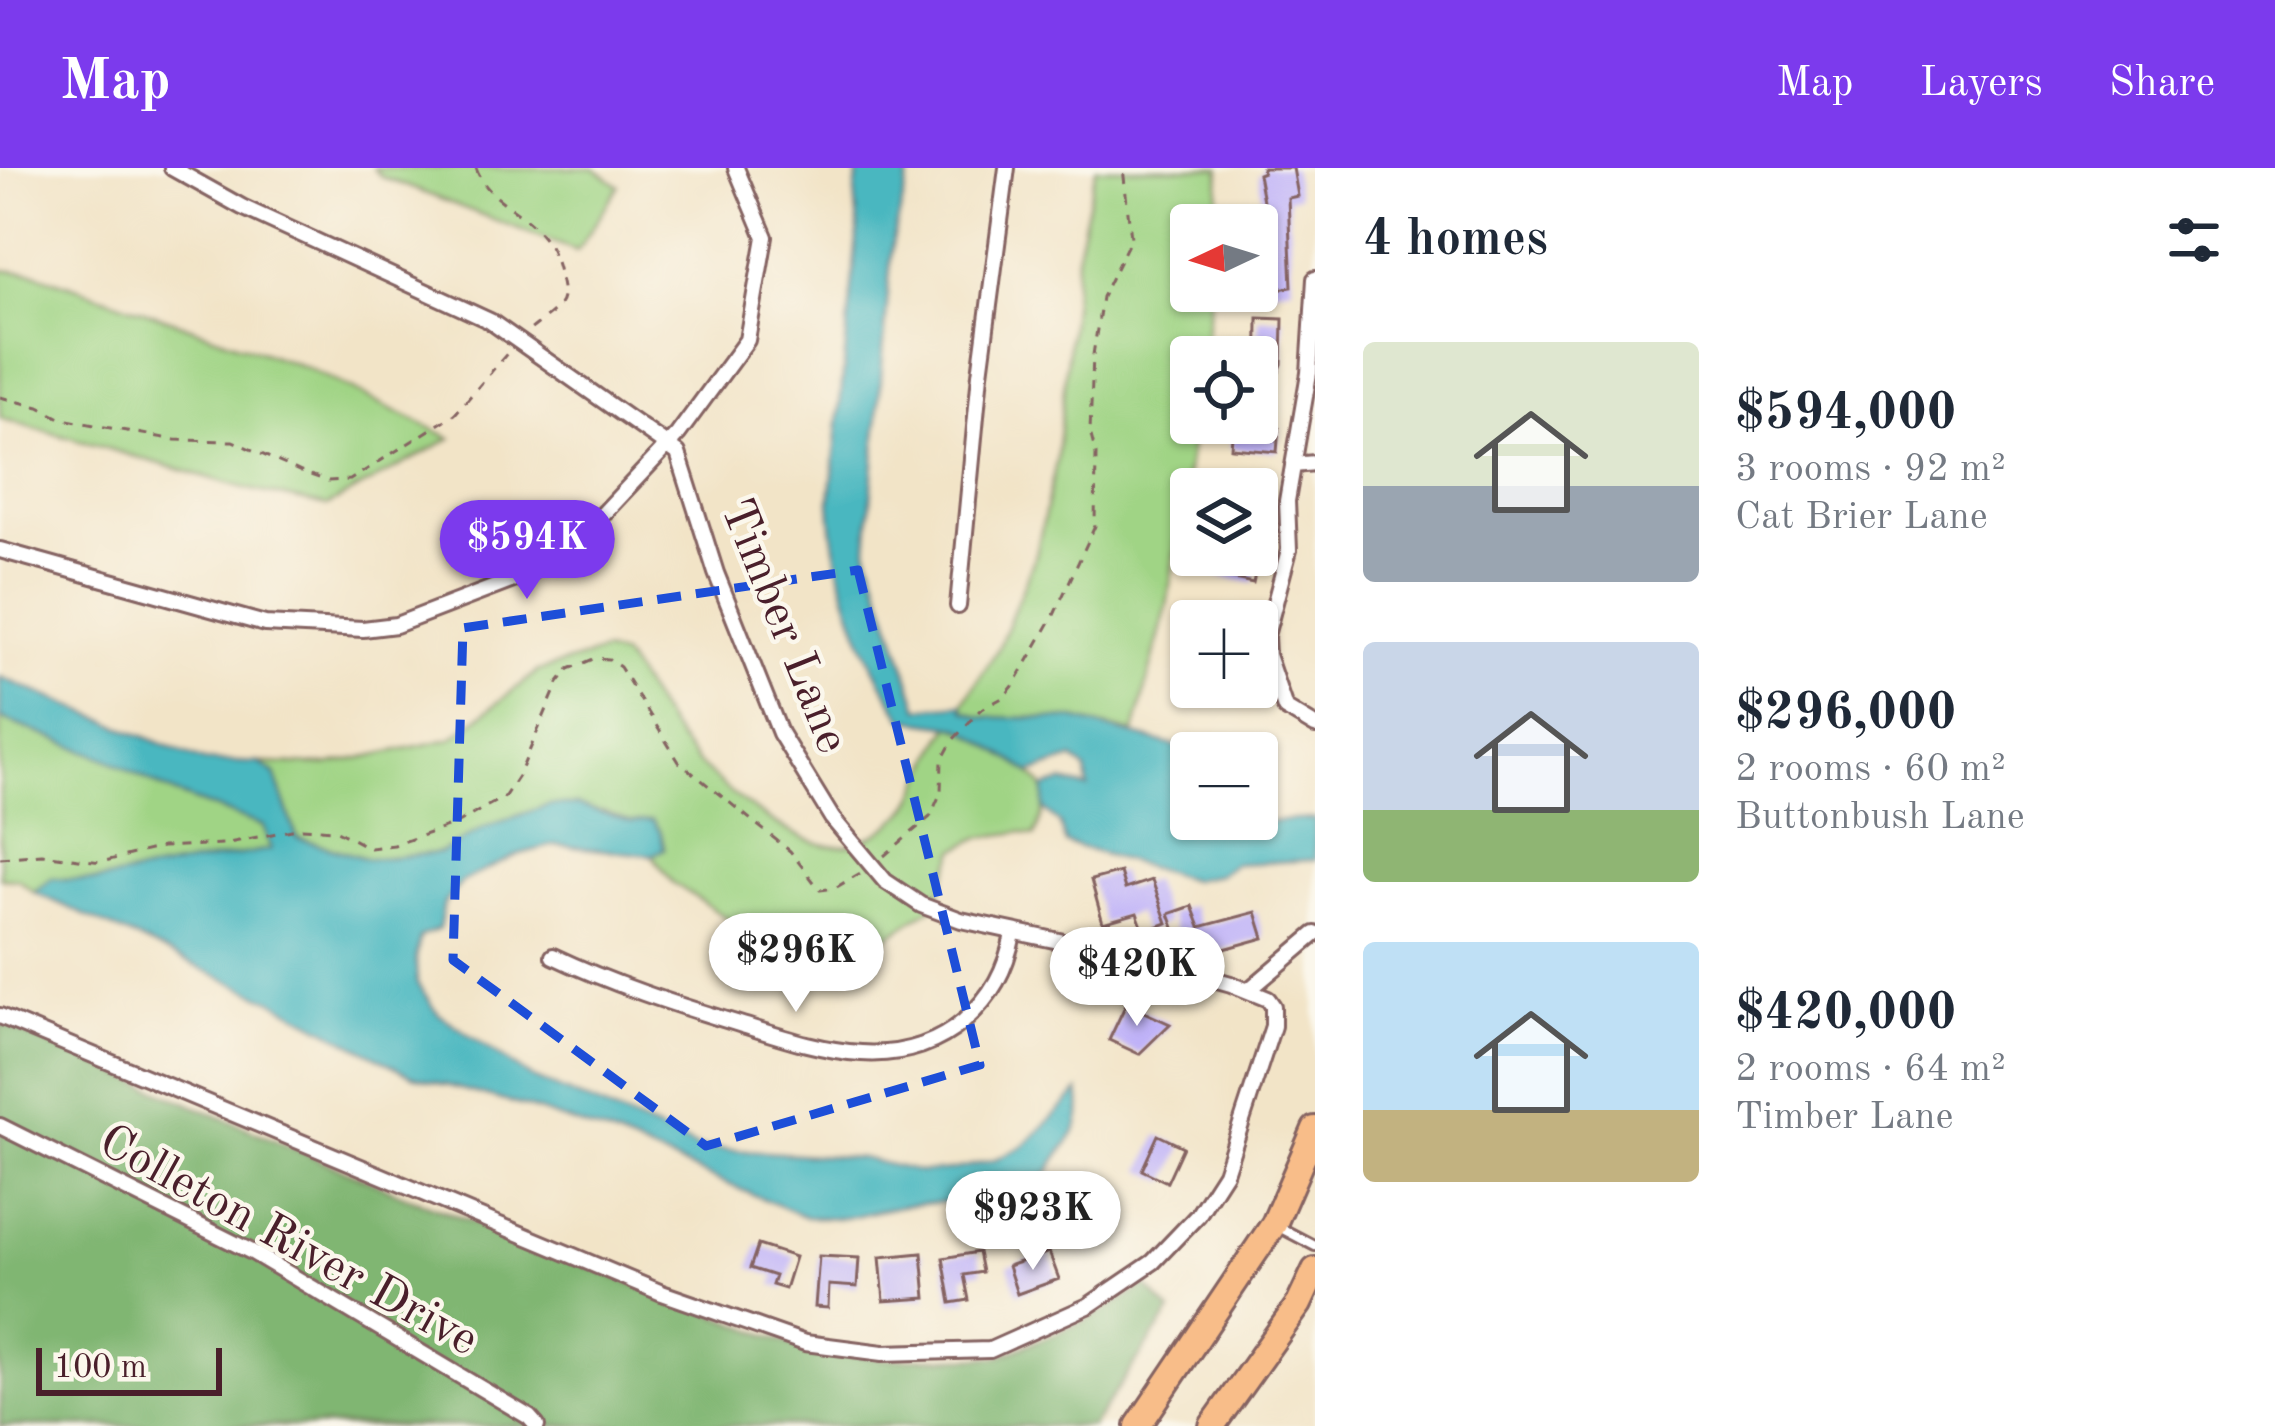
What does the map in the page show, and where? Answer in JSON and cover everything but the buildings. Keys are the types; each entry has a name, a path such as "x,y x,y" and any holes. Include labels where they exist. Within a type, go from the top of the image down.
{"highway":[{"path":"1138,1426 1274,1224 1315,1129"},
{"path":"1212,1426 1299,1304 1315,1270"}],"street":[{"name":"Timber Lane","path":"172,168 242,207 461,306 520,340 667,446 682,462 716,573 780,734 832,818 885,881 921,905 1013,934 1143,959 1249,990"},
{"path":"0,550 265,625 302,629 382,628 449,607 544,565 586,531 667,446 732,364 751,327 765,237 736,168"},
{"path":"958,606 980,374 1007,168"},
{"path":"1315,279 1310,373 1287,501 1289,550 1269,625 1267,655 1285,708 1315,726"},
{"path":"1310,373 1315,395"},
{"path":"1293,465 1315,463"},
{"path":"553,956 624,988 793,1040 840,1052 883,1055 931,1042 973,1013 1001,976 1013,934"},
{"path":"0,1016 573,1258 771,1333 805,1343 883,1353 966,1353 1004,1346 1088,1306 1153,1262 1198,1216 1231,1160 1273,1026 1268,999 1249,990 1315,934"},
{"name":"Colleton River Drive","path":"0,1126 253,1252 537,1426"}],"lane":[{"path":"1274,1224 1315,1246"}],"path":[{"path":"0,397 39,407 62,419 175,440 233,441 328,481 350,480 455,414 520,340 557,309 562,296 551,247 510,203 488,191 476,168"},
{"path":"0,857 42,854 101,862 162,848 261,838 302,828 335,830 370,848 394,845 455,824 505,796 520,773 558,683 569,669 596,658 609,659 620,668 680,762 790,851 820,890 835,888 930,817 941,792 942,760 980,710 1014,686 1054,615 1095,526 1096,455 1090,432 1094,356 1102,297 1131,238 1123,168"}],"highlighted area":[{"path":"858,570 980,1065 706,1146 453,960 463,628"}],"green space":[{"path":"373,168 594,168 619,186 577,251 382,177"},
{"path":"1096,168 1220,168 1218,204 1170,204 1170,312 1208,312 1206,336 1170,336 1170,444 1191,444 1187,468 1170,468 1171,576 1134,733 1074,719 980,717 964,710 963,704 999,647 1036,554 1057,458 1078,247"},
{"path":"0,270 35,273 305,367 451,438 327,506 248,489 0,418"},
{"path":"603,652 623,657 697,762 743,802 802,838 847,845 889,826 909,806 951,725 1003,752 1039,782 1045,802 1035,836 1020,832 978,838 956,850 935,905 868,950 825,961 755,937 672,882 652,855 663,849 632,822 604,812 549,805 485,827 440,853 368,859 297,838 275,774 260,763 327,765 451,739 538,671"},
{"path":"0,718 263,826 271,850 96,881 52,878 34,892 18,879 0,878"},
{"path":"0,1023 410,1198 804,1349 883,1359 998,1357 1090,1319 1146,1286 1171,1312 1092,1426 0,1426"}],"water":[{"path":"859,168 911,168 892,245 867,548 919,708 963,704 964,710 980,717 1074,719 1170,745 1170,840 1278,840 1278,821 1315,819 1315,860 1234,864 1218,875 1191,880 1065,843 1060,824 1044,809 1044,788 1063,782 1088,788 1086,771 1073,759 1031,773 960,727 904,719 875,669 853,615 837,559 830,502 858,228 855,191"},
{"path":"0,677 204,761 260,763 275,774 297,838 368,859 440,853 485,827 549,805 577,805 632,822 652,820 664,849 652,855 554,845 520,854 463,881 444,903 439,929 420,937 417,983 439,1014 530,1077 699,1148 861,1158 920,1172 951,1170 995,1160 1025,1145 1079,1091 1077,1128 1048,1174 990,1198 900,1206 845,1218 806,1217 615,1137 413,1076 277,1003 34,892 52,878 96,881 271,849 263,826 0,718"}]}
